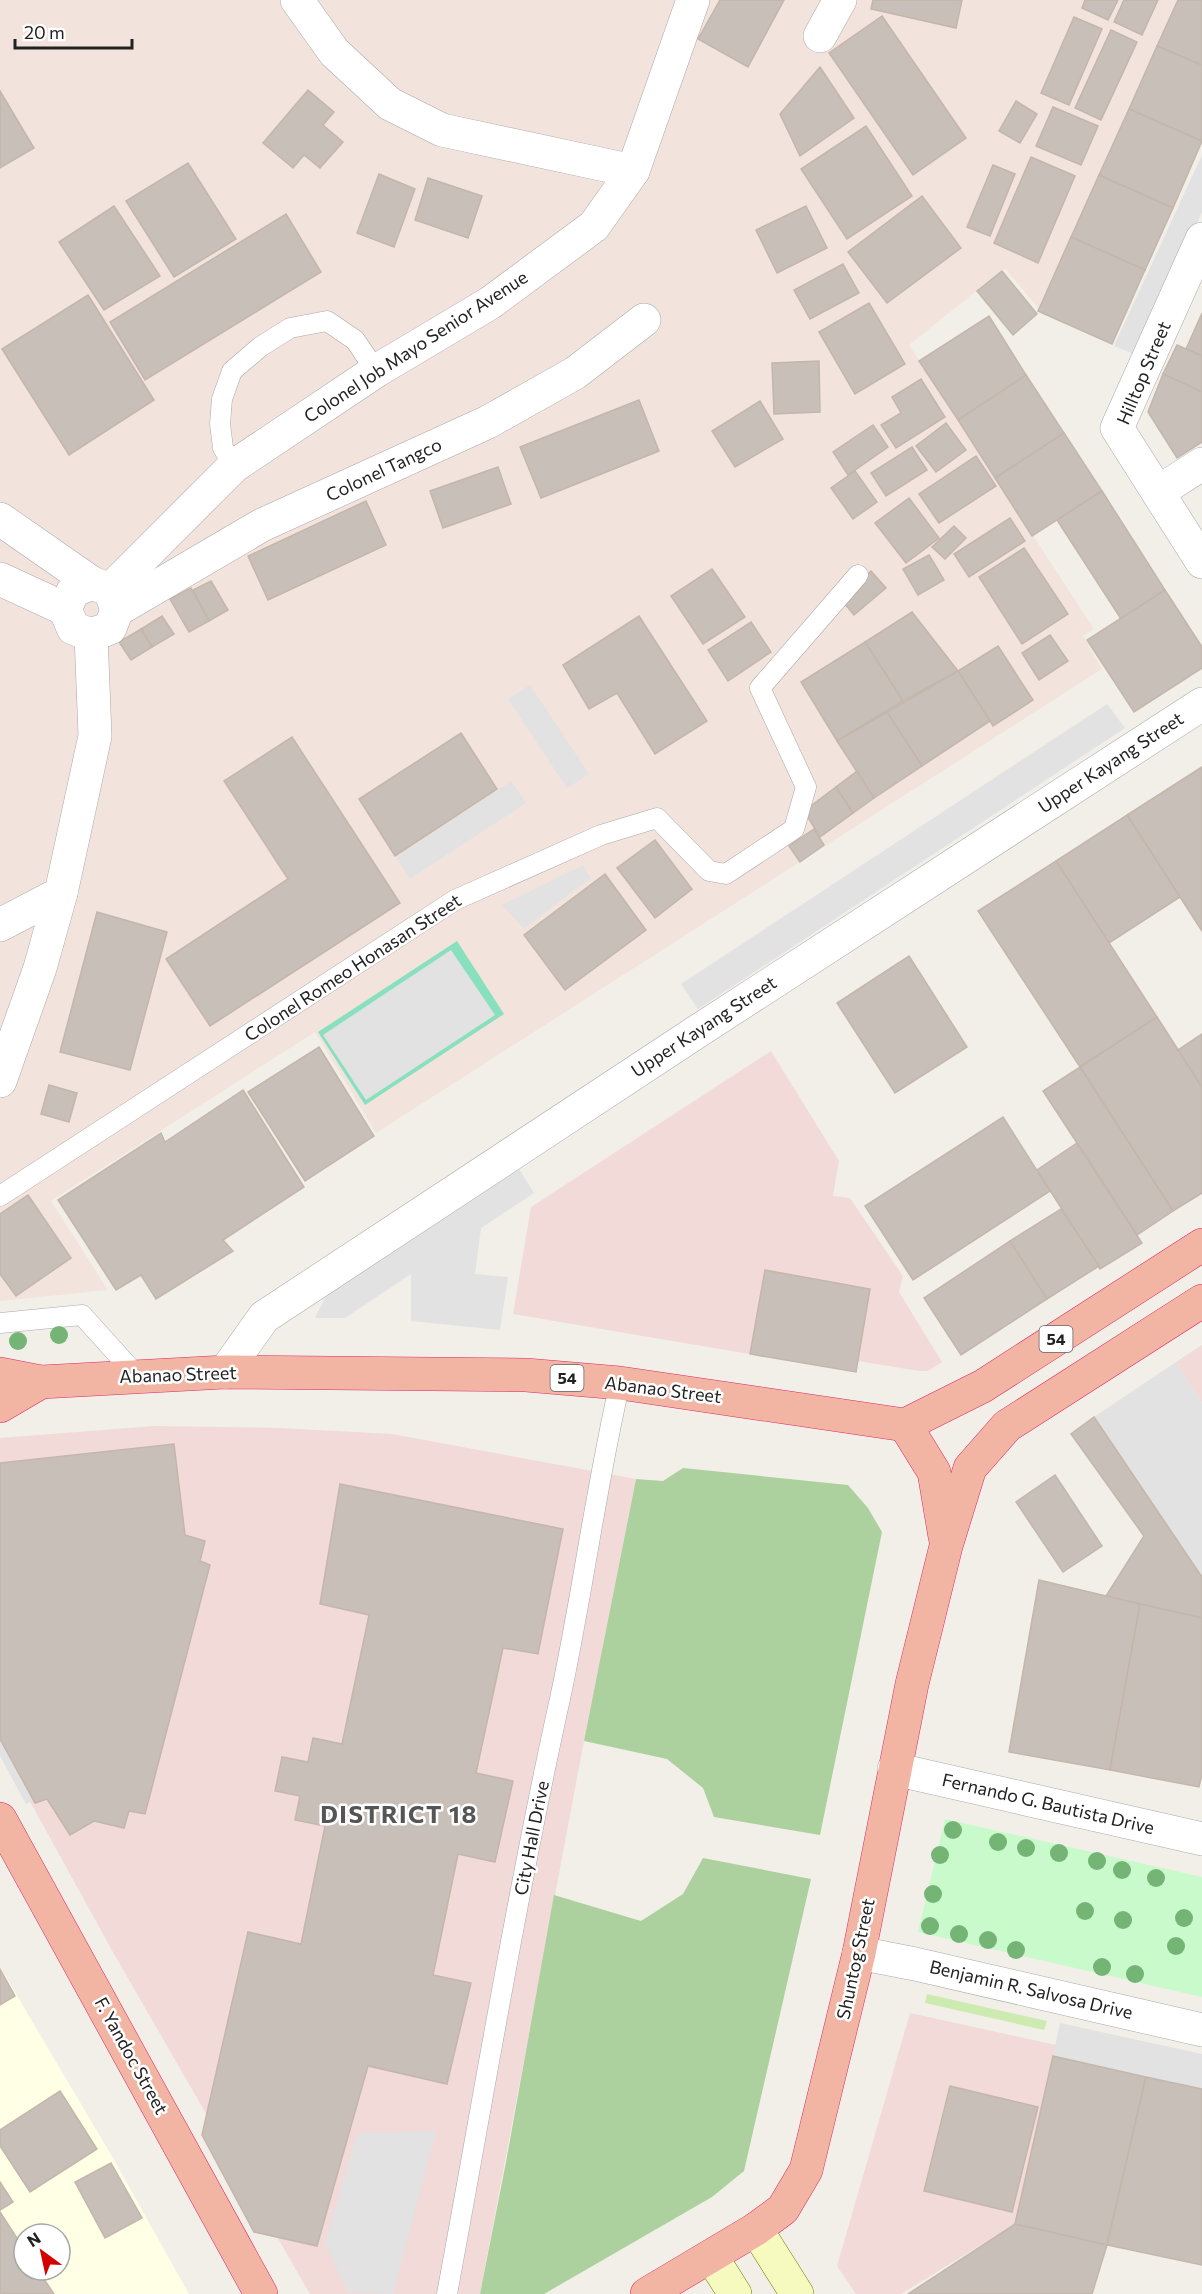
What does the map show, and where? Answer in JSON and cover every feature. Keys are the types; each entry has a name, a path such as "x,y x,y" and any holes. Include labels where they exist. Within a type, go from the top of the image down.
{"highway":[{"name":"54","path":"904,1425 983,1386 1200,1250"},
{"name":"Shuntog Street","path":"647,2294 756,2229 783,2209 806,2169 859,1953 912,1684 946,1546 970,1468 1007,1426 1202,1301"},
{"name":"Abanao Street","path":"0,1374 41,1382 225,1372 526,1375 620,1383 904,1425"},
{"path":"0,1406 41,1382"},
{"name":"Shuntog Street","path":"904,1425 934,1472 946,1546"},
{"name":"F. Yandoc Street","path":"0,1819 261,2294"}],"main road":[{"path":"756,2229 797,2294"},
{"path":"711,2256 735,2294"}],"street":[{"path":"297,0 334,52 390,104 442,130 633,171"},
{"name":"Colonel Job Mayo Senior Avenue","path":"106,594 234,466 376,371 490,303 594,226 633,171 693,0"},
{"path":"820,36 840,0"},
{"name":"Hilltop Street","path":"1202,239 1117,428 1202,562"},
{"name":"Colonel Tangco","path":"106,594 488,422 575,373 644,320"},
{"path":"1158,492 1202,464"},
{"path":"0,519 106,594"},
{"path":"0,579 65,609 73,628 91,635 95,736 61,893 40,968 0,1081"},
{"name":"Colonel Job Mayo Senior Avenue","path":"65,609 73,591 106,594"},
{"name":"Colonel Job Mayo Senior Avenue","path":"91,635 110,628 106,594"},
{"name":"Upper Kayang Street","path":"225,1372 264,1317 698,1031 1202,704"},
{"path":"0,926 61,893"},
{"name":"Fernando G. Bautista Drive","path":"894,1769 1202,1839"},
{"name":"Benjamin R. Salvosa Drive","path":"859,1953 927,1966 1202,2030"}],"lane":[{"path":"234,466 223,448 220,424 222,399 232,370 260,346 290,328 327,321 355,340 376,371"},
{"name":"Colonel Romeo Honasan Street","path":"0,1196 455,900 601,835 657,818 709,871 726,874 794,829 806,787 760,688 858,575"},
{"path":"0,1323 82,1315 137,1376"},
{"name":"City Hall Drive","path":"447,2294 540,1794 561,1694 604,1449 620,1383"}],"shaded area":[{"path":"0,0 1178,0 1038,308 1005,268 909,345 1094,629 1083,636 1102,669 376,1133 315,1032 51,1201 108,1290 0,1301"},
{"path":"1202,155 1202,212 1136,355 1114,346"},
{"path":"530,685 589,774 567,788 508,699"},
{"path":"1107,704 1125,728 698,1009 681,984"},
{"path":"511,781 526,803 410,879 396,857"},
{"path":"583,865 591,878 524,929 502,905"},
{"path":"451,950 495,1015 366,1100 323,1035"},
{"path":"771,1051 839,1161 833,1196 850,1198 903,1276 899,1292 942,1362 928,1371 919,1371 858,1361 856,1372 513,1314 531,1207"},
{"path":"519,1169 534,1193 481,1228 475,1274 508,1277 500,1330 411,1321 411,1274 345,1318 315,1318 327,1294"},
{"path":"1202,1345 1202,1403 1176,1362"},
{"path":"1176,1362 1202,1403 1202,1577 1094,1417"},
{"path":"154,1426 280,1428 392,1434 636,1479 584,1741 480,2294 310,2294 114,1954 0,1747 0,1438"},
{"path":"0,1714 44,1794 26,1804 0,1756"},
{"path":"0,1967 110,2153 189,2294 0,2294"},
{"path":"910,2013 1056,2045 1015,2224 901,2294 856,2294 837,2266"},
{"path":"1060,2023 1202,2054 1202,2089 1053,2056"},
{"path":"436,2131 393,2294 348,2292 325,2243 357,2133"}],"green space":[{"path":"457,941 504,1014 365,1105 318,1032"},
{"path":"683,1468 848,1485 868,1508 882,1532 820,1835 714,1817 703,1788 667,1759 584,1741 636,1479 663,1481"},
{"path":"945,1819 1202,1877 1202,1997 918,1932"},
{"path":"703,1858 811,1879 744,2171 712,2197 544,2294 480,2294 554,1895 641,1921 683,1894"},
{"path":"927,1994 1047,2021 1044,2030 925,2003"}],"building":[{"path":"720,0 784,0 748,67 698,39"},
{"path":"873,0 962,0 956,28 871,9"},
{"path":"1085,0 1118,0 1108,20 1082,8"},
{"path":"1124,0 1158,0 1142,35 1114,22"},
{"path":"1178,0 1202,0 1202,65 1157,46"},
{"path":"882,16 966,138 913,175 829,53"},
{"path":"1074,17 1102,29 1069,105 1041,93"},
{"path":"1111,30 1137,42 1101,120 1075,108"},
{"path":"1157,46 1202,65 1202,141 1129,109"},
{"path":"820,67 854,118 800,156 780,114"},
{"path":"308,90 334,112 323,125 343,142 320,168 304,155 293,168 263,143"},
{"path":"0,91 34,148 0,168"},
{"path":"1016,101 1037,114 1020,143 999,131"},
{"path":"1053,107 1098,126 1081,165 1036,146"},
{"path":"1129,109 1202,141 1173,208 1099,175"},
{"path":"866,126 912,196 847,239 801,169"},
{"path":"1031,157 1075,176 1038,263 994,243"},
{"path":"188,163 236,239 174,277 126,201"},
{"path":"993,165 1015,174 990,236 967,227"},
{"path":"379,174 415,189 394,247 357,233"},
{"path":"1099,175 1173,208 1145,270 1071,237"},
{"path":"428,178 482,196 468,238 415,220"},
{"path":"922,196 961,248 887,303 848,252"},
{"path":"114,206 160,276 104,310 59,242"},
{"path":"806,206 827,248 777,273 756,230"},
{"path":"286,214 321,272 145,380 110,322"},
{"path":"1071,237 1145,270 1112,344 1038,311"},
{"path":"843,264 859,293 810,319 794,290"},
{"path":"1002,271 1037,314 1013,335 977,291"},
{"path":"88,295 154,400 69,455 2,349"},
{"path":"869,303 905,364 855,394 819,332"},
{"path":"1202,313 1202,356 1186,349"},
{"path":"989,316 1026,375 958,420 919,361"},
{"path":"1177,345 1202,356 1202,392 1163,374"},
{"path":"819,361 820,412 774,414 772,363"},
{"path":"1163,374 1202,392 1202,442 1177,458 1148,412"},
{"path":"1026,375 1064,433 995,478 958,420"},
{"path":"921,379 945,417 896,448 881,425 901,413 892,397"},
{"path":"639,400 659,451 541,498 520,447"},
{"path":"760,401 783,439 735,467 712,431"},
{"path":"946,423 966,450 936,472 916,446"},
{"path":"873,425 888,447 848,475 833,452"},
{"path":"1064,433 1102,491 1032,536 995,478"},
{"path":"912,447 927,470 886,496 871,473"},
{"path":"976,456 996,486 939,523 919,494"},
{"path":"498,467 511,504 443,528 430,491"},
{"path":"855,471 877,502 853,519 831,488"},
{"path":"1102,491 1165,590 1121,619 1057,520"},
{"path":"909,498 939,538 906,563 875,523"},
{"path":"366,501 386,545 268,600 248,556"},
{"path":"1010,518 1025,541 969,577 954,554"},
{"path":"954,526 966,538 945,559 932,547"},
{"path":"1024,548 1068,614 1022,644 979,577"},
{"path":"929,555 944,580 918,595 903,569"},
{"path":"712,569 745,617 703,644 671,596"},
{"path":"871,571 886,588 854,615 840,598"},
{"path":"211,581 228,610 209,621 193,590"},
{"path":"191,588 209,621 189,632 170,599"},
{"path":"1165,590 1202,647 1202,668 1134,712 1087,640"},
{"path":"912,612 958,671 903,701 865,642"},
{"path":"162,616 174,634 152,647 141,629"},
{"path":"639,616 707,721 655,754 617,693 589,709 563,665"},
{"path":"751,622 771,652 728,681 708,650"},
{"path":"141,629 152,647 131,660 119,642"},
{"path":"1050,635 1068,661 1039,680 1022,653"},
{"path":"865,642 903,701 837,741 801,682"},
{"path":"998,646 1033,700 993,726 958,671"},
{"path":"958,671 990,721 922,766 887,712"},
{"path":"887,712 922,766 874,798 837,741"},
{"path":"461,733 497,789 395,856 359,799"},
{"path":"292,737 400,903 210,1026 166,959 288,879 224,781"},
{"path":"1202,767 1202,931 1127,815"},
{"path":"857,771 874,798 853,813 836,787"},
{"path":"836,787 853,813 820,837 804,811"},
{"path":"1127,815 1180,897 1109,943 1056,861"},
{"path":"814,829 824,845 800,862 789,846"},
{"path":"655,840 692,889 655,918 617,868"},
{"path":"1056,861 1157,1017 1080,1067 978,911"},
{"path":"605,874 646,930 565,990 524,935"},
{"path":"97,912 167,932 130,1070 60,1052"},
{"path":"909,956 967,1047 895,1093 837,1003"},
{"path":"1157,1017 1202,1087 1202,1193 1173,1211 1080,1067"},
{"path":"1202,1034 1202,1087 1178,1050"},
{"path":"319,1047 374,1136 305,1181 248,1092"},
{"path":"1080,1067 1173,1211 1137,1235 1043,1091"},
{"path":"49,1085 77,1093 69,1122 41,1114"},
{"path":"243,1090 304,1187 223,1240 233,1251 156,1299 141,1275 116,1290 58,1200 161,1133 165,1142"},
{"path":"1003,1117 1050,1191 913,1280 865,1206"},
{"path":"1077,1143 1142,1243 1100,1269 1037,1170"},
{"path":"28,1195 71,1258 16,1296 0,1274 0,1214"},
{"path":"1061,1209 1099,1266 1047,1299 1010,1241"},
{"path":"1010,1241 1047,1299 961,1355 924,1298"},
{"path":"765,1270 870,1289 856,1372 750,1354"},
{"path":"1094,1417 1202,1577 1202,1618 1106,1596 1144,1536 1071,1434"},
{"path":"174,1444 185,1535 205,1541 200,1561 210,1565 145,1814 129,1811 124,1828 94,1821 70,1835 47,1799 35,1803 0,1739 0,1463"},
{"path":"1055,1475 1102,1546 1063,1572 1016,1502"},
{"path":"340,1484 563,1529 538,1654 503,1648 476,1773 513,1781 495,1862 458,1854 433,1975 471,1983 447,2084 368,2066 317,2246 254,2232 202,2135 248,1932 301,1944 325,1826 295,1820 300,1796 275,1791 282,1757 308,1762 313,1738 342,1744 369,1615 320,1604"},
{"path":"1039,1580 1140,1604 1110,1770 1009,1752"},
{"path":"1140,1604 1202,1618 1202,1774 1199,1787 1110,1770"},
{"path":"0,1969 15,1996 0,2005"},
{"path":"1053,2056 1146,2077 1107,2245 1015,2224"},
{"path":"1146,2077 1202,2089 1202,2265 1107,2245"},
{"path":"950,2086 1038,2107 1012,2212 924,2191"},
{"path":"60,2091 97,2149 30,2192 0,2146 0,2130"},
{"path":"111,2163 142,2218 105,2238 75,2182"},
{"path":"0,2182 13,2202 0,2210"},
{"path":"0,2212 12,2230 12,2282 46,2282 54,2294 0,2294"},
{"path":"1015,2224 1107,2245 1092,2294 908,2294"}],"district":[{"name":"DISTRICT 18","path":"399,1815"}]}
